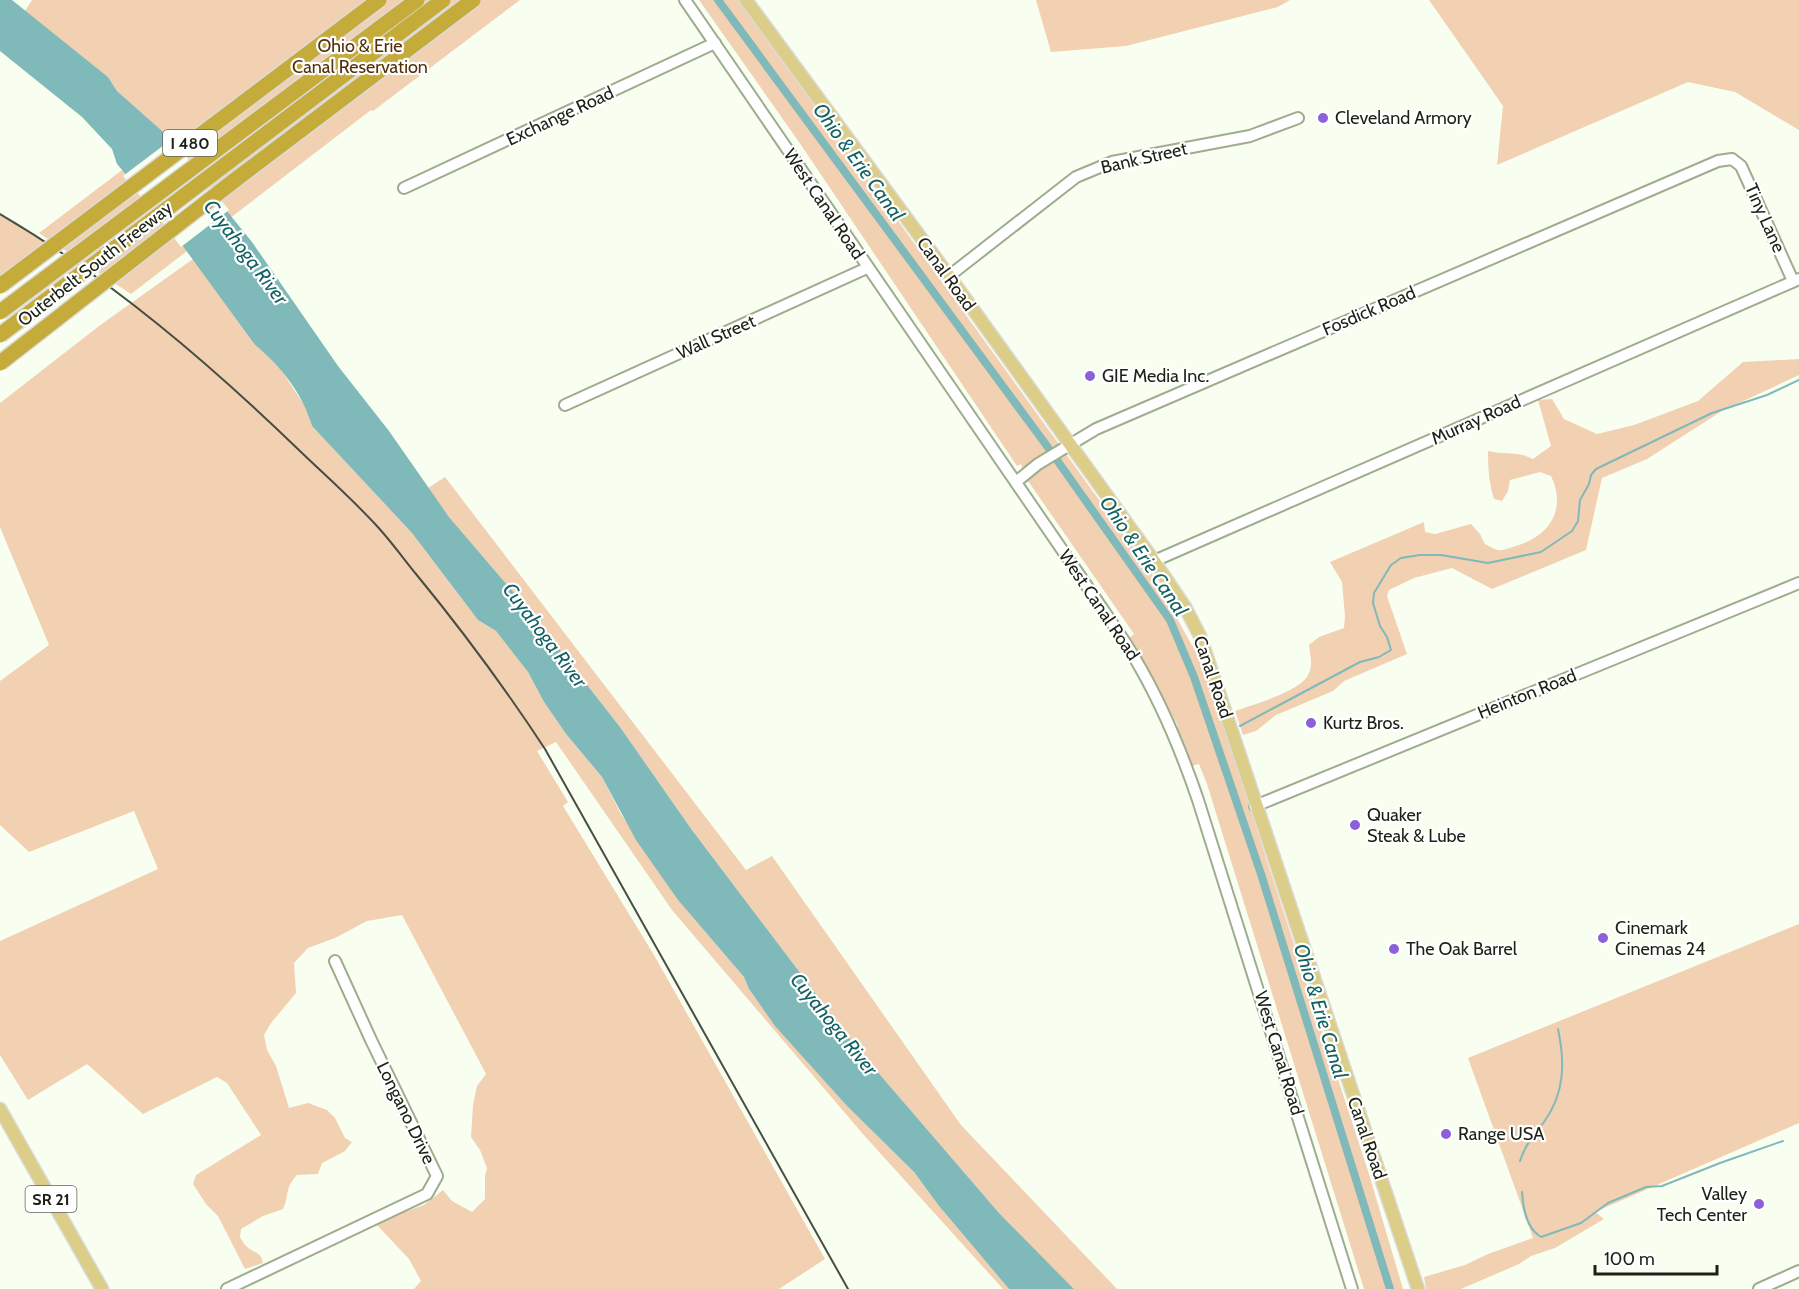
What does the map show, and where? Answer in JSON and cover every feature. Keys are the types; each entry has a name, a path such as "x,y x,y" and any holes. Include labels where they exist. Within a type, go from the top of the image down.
{"highway":[{"name":"I 480","path":"0,286 379,0"},
{"path":"0,312 417,0"},
{"path":"0,334 443,0"},
{"name":"Outerbelt South Freeway","path":"0,363 261,159 473,0"}],"main road":[{"name":"Canal Road","path":"746,0 949,276 1064,447 1154,561 1185,607 1200,636 1418,1289"},
{"name":"SR 21","path":"0,1110 102,1289"}],"street":[{"name":"West Canal Road","path":"685,0 1016,482 1135,658 1154,692 1173,734 1203,814 1352,1289"},
{"name":"Exchange Road","path":"404,188 715,43"},
{"name":"Bank Street","path":"949,276 1076,177 1112,162 1250,136 1298,118"},
{"name":"Tiny Lane","path":"1732,159 1741,166 1796,280"},
{"name":"Fosdick Road","path":"1016,482 1064,447 1106,425 1718,161 1732,159"},
{"name":"Wall Street","path":"565,405 867,268"},
{"name":"Murray Road","path":"1154,561 1796,280"},
{"name":"Heinton Road","path":"1256,806 1799,583"},
{"name":"Longano Drive","path":"227,1289 428,1194 437,1176 335,961"},
{"path":"1759,1289 1799,1271"}],"green space":[{"name":"Ohio & Erie Canal Reservation","path":"32,0 520,0 373,111 371,110 131,294 39,233 167,136 117,91 108,77 25,11"},
{"path":"699,0 739,0 1151,572 1208,674 1369,1174 1403,1289 1364,1289 1207,784 1199,764 1187,767 1173,729 1178,726 1129,638 1134,634 1026,478 1021,464 1017,466 799,142"},
{"path":"1036,0 1290,0 1278,7 1126,46 1051,52"},
{"path":"1429,0 1799,0 1799,130 1735,92 1688,82 1497,165 1503,106"},
{"path":"0,214 54,248 0,287"},
{"path":"193,259 255,345 274,359 308,411 312,426 412,533 478,620 496,631 528,672 544,702 566,734 602,777 621,814 678,900 744,977 749,989 775,1025 847,1106 914,1172 939,1206 1009,1289 1003,1289 862,1133 672,910 556,742 537,751 568,802 563,806 654,955 825,1259 779,1289 414,1289 421,1281 409,1259 376,1224 424,1205 443,1190 452,1201 472,1212 485,1199 487,1168 480,1150 471,1137 477,1086 486,1074 402,915 367,921 335,938 308,948 294,963 296,993 264,1035 267,1050 276,1066 289,1108 308,1103 327,1110 335,1118 345,1138 352,1142 345,1151 322,1163 318,1174 297,1175 289,1188 283,1209 263,1216 241,1229 240,1237 243,1243 259,1254 263,1263 245,1269 218,1216 206,1204 193,1184 196,1175 261,1135 227,1083 217,1077 143,1114 87,1064 28,1100 0,1055 0,941 158,869 134,811 29,852 0,825 0,681 49,645 0,527 0,403 99,326"},
{"path":"1799,359 1799,375 1722,411 1647,459 1602,478 1586,550 1492,589 1452,568 1414,578 1389,590 1387,596 1407,654 1344,681 1333,691 1276,715 1256,731 1243,735 1235,711 1287,692 1305,680 1310,670 1309,645 1319,637 1344,628 1342,582 1330,562 1424,522 1425,532 1435,534 1471,524 1485,544 1500,550 1528,541 1546,528 1556,510 1557,499 1551,476 1540,472 1510,480 1508,491 1502,501 1494,499 1489,470 1488,451 1522,455 1533,459 1551,446 1538,400 1552,399 1564,419 1597,434 1634,425 1698,401 1743,362"},
{"path":"445,477 746,870 772,856 961,1125 1117,1289 1074,1289 999,1213 857,1048 692,830 620,727 527,608 449,517 428,488"},
{"path":"1799,924 1799,1123 1595,1212 1604,1219 1555,1248 1531,1256 1519,1264 1461,1289 1426,1289 1424,1277 1465,1265 1533,1238 1468,1058"}],"water":[{"name":"Cuyahoga River","path":"0,0 12,0 108,77 117,91 162,131 252,242 338,366 389,431 449,517 527,608 620,727 692,830 857,1048 999,1213 1074,1289 1009,1289 939,1206 914,1172 847,1106 775,1026 749,989 744,977 678,900 636,840 602,777 566,734 544,702 528,672 496,631 478,620 412,533 312,426 303,403 290,381 255,345 161,216 117,164 112,149 82,117 0,51"}],"pier":[{"path":"172,139 229,210 181,247 123,176"}],"waterway":[{"name":"Ohio & Erie Canal","path":"718,0 1047,446 1170,620 1194,677 1261,874 1390,1289"},
{"path":"1240,726 1360,662 1379,657 1391,650 1373,603 1374,593 1391,565 1401,558 1441,555 1488,563 1541,552 1572,531 1578,521 1580,500 1596,469 1712,413 1767,395 1799,380"},
{"path":"1520,1161 1527,1145 1551,1111 1560,1089 1562,1053 1558,1029"},
{"path":"1522,1192 1524,1211 1529,1223 1541,1237 1581,1223 1608,1203 1646,1187 1662,1186 1783,1141"}],"railway":[{"path":"0,214 41,239 120,294 231,386 367,515 450,616 545,749 848,1289"}],"place":[{"name":"Cleveland Armory","path":"1323,118"},
{"name":"GIE Media Inc.","path":"1090,376"},
{"name":"Kurtz Bros.","path":"1311,723"},
{"name":"Quaker Steak & Lube","path":"1355,825"},
{"name":"Cinemark Cinemas 24","path":"1603,938"},
{"name":"The Oak Barrel","path":"1394,949"},
{"name":"Range USA","path":"1446,1134"},
{"name":"Valley Tech Center","path":"1759,1204"}]}
